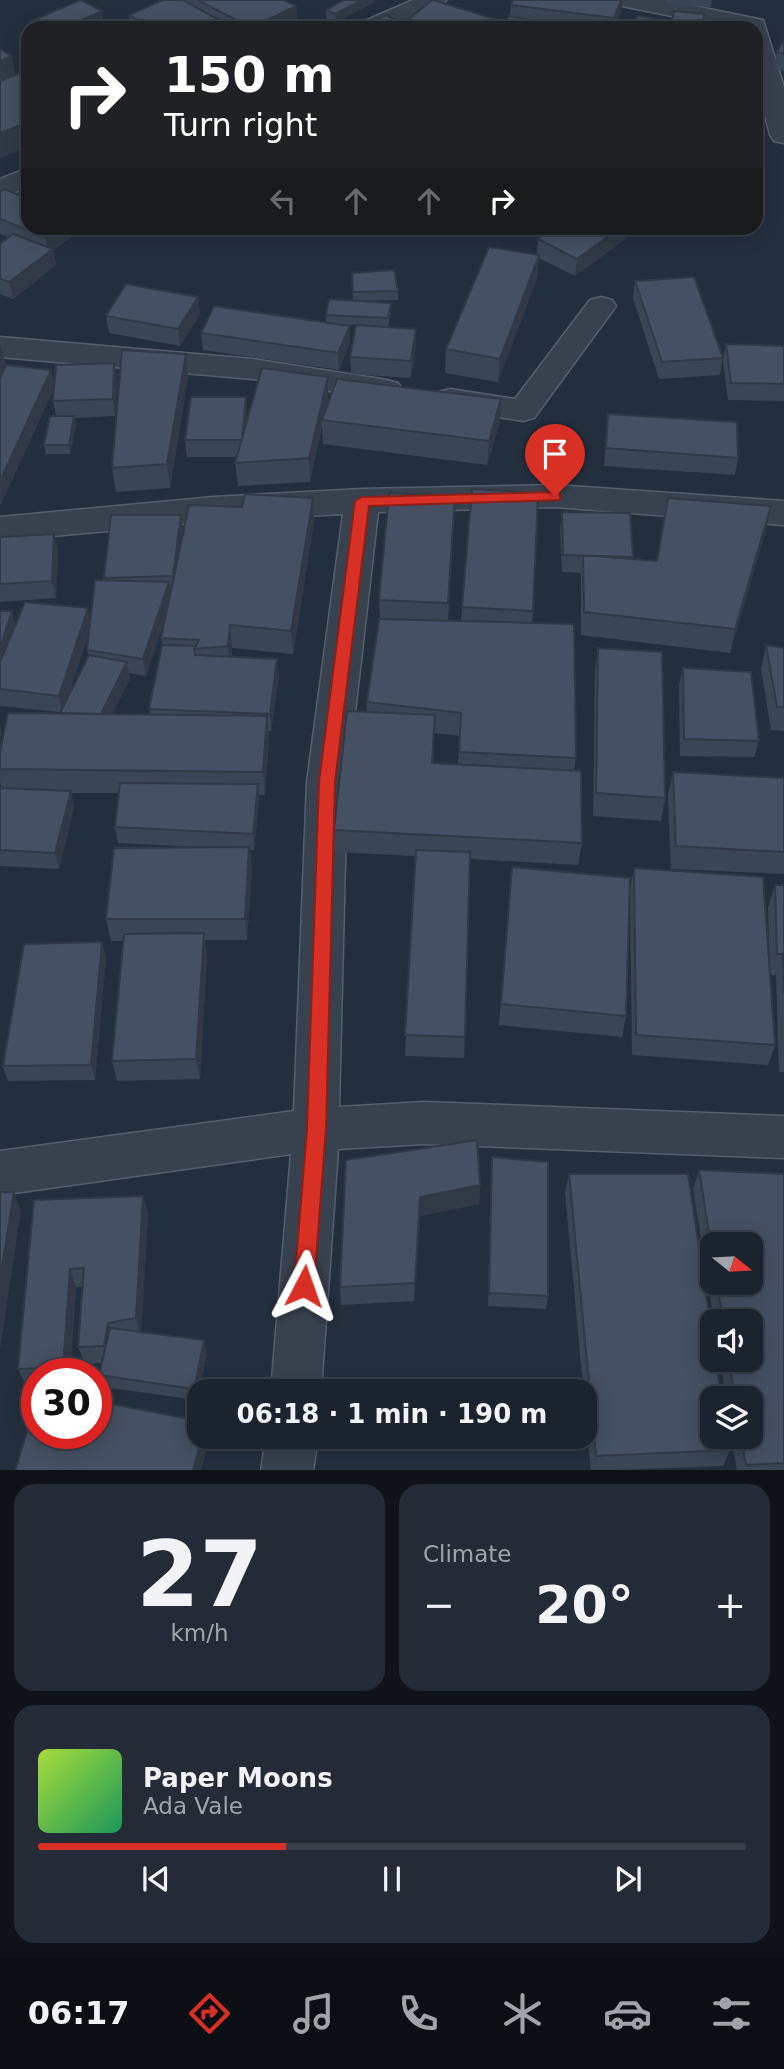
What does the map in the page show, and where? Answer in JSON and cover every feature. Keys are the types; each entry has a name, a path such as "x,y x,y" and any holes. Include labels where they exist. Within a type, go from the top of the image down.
{"street":[{"path":"385,21 434,0"},
{"path":"627,0 723,21"},
{"path":"748,0 753,21"},
{"path":"763,58 784,135"},
{"path":"0,190 21,180"},
{"path":"0,346 253,369 523,411 601,306"},
{"path":"0,529 214,509 362,501 555,496 784,513"},
{"path":"297,1379 316,1129 327,782 362,501"},
{"path":"0,1173 316,1129 425,1123 784,1137"},
{"path":"287,1470 290,1449"}],"building":[{"path":"81,0 102,11 79,21 31,21"},
{"path":"163,0 183,0 220,21 140,21 129,15"},
{"path":"198,0 284,0 296,6 265,21 238,21"},
{"path":"344,0 362,0 335,14 326,10"},
{"path":"432,0 502,21 406,21"},
{"path":"513,0 621,0 614,18 511,5"},
{"path":"674,11 704,14 703,21 672,21"},
{"path":"386,15 398,21 374,21"},
{"path":"509,16 536,21 506,21"},
{"path":"637,16 662,19 662,21 635,21"},
{"path":"784,40 784,54 777,52"},
{"path":"0,49 12,56 0,61"},
{"path":"21,73 21,125 0,133 0,81"},
{"path":"4,189 21,196 21,227 0,219 0,191"},
{"path":"13,234 53,249 9,282 0,279 0,244"},
{"path":"544,235 610,235 577,259 538,239"},
{"path":"489,247 539,255 500,359 446,349"},
{"path":"394,270 398,291 353,292 352,273"},
{"path":"694,277 723,358 662,362 635,281"},
{"path":"126,284 198,297 178,329 106,316"},
{"path":"329,299 391,303 388,318 326,315"},
{"path":"214,306 350,326 338,353 201,333"},
{"path":"356,325 416,329 411,361 350,357"},
{"path":"726,344 784,346 784,384 731,383"},
{"path":"122,350 186,354 167,464 112,468"},
{"path":"114,363 113,399 53,401 56,365"},
{"path":"6,365 51,370 0,481 0,378"},
{"path":"262,368 328,377 309,458 235,463"},
{"path":"337,379 501,399 489,441 322,420"},
{"path":"191,397 246,397 242,440 185,440"},
{"path":"608,414 737,422 738,458 606,448"},
{"path":"50,416 74,416 69,445 44,445"},
{"path":"472,489 538,493 533,611 462,607"},
{"path":"389,493 455,496 448,603 379,600"},
{"path":"245,494 313,498 291,631 230,625 228,646 194,649 199,640 161,638 189,505 242,507"},
{"path":"668,498 771,506 735,629 584,612 583,555 657,561"},
{"path":"562,512 630,513 633,557 563,555"},
{"path":"111,515 181,515 173,576 104,578"},
{"path":"54,534 52,581 0,584 0,537"},
{"path":"95,580 169,582 143,659 87,650"},
{"path":"25,602 88,608 59,696 0,689 0,662"},
{"path":"0,611 12,611 0,649"},
{"path":"379,619 574,624 576,758 459,752 461,713 367,702"},
{"path":"162,645 195,646 195,655 277,659 270,714 149,709"},
{"path":"766,645 784,648 784,707 777,707"},
{"path":"598,648 662,652 665,798 596,793"},
{"path":"89,655 127,662 101,714 60,713"},
{"path":"683,668 751,672 759,741 684,739"},
{"path":"347,711 435,715 432,763 581,771 582,843 334,830"},
{"path":"8,713 267,716 263,772 0,769 0,752"},
{"path":"673,772 784,778 784,852 676,846"},
{"path":"120,783 258,784 253,834 115,827"},
{"path":"0,788 71,791 55,853 0,850"},
{"path":"249,847 245,919 106,919 114,848"},
{"path":"416,850 470,852 465,1037 405,1035"},
{"path":"512,867 630,878 626,1016 501,1004"},
{"path":"634,868 763,877 775,1045 636,1035"},
{"path":"775,885 784,885 784,993 783,954 777,954"},
{"path":"204,933 196,1059 112,1061 124,934"},
{"path":"102,942 91,1065 3,1066 24,944"},
{"path":"477,1140 480,1185 420,1197 415,1283 340,1287 346,1160"},
{"path":"492,1157 548,1162 548,1296 489,1293"},
{"path":"699,1170 784,1174 784,1463 746,1465 743,1449 763,1449 763,1386 733,1386 731,1372 763,1372 763,1309 721,1309 719,1295 763,1295 763,1232 709,1232"},
{"path":"569,1174 688,1174 700,1254 700,1295 706,1295 708,1309 700,1309 700,1372 718,1372 720,1386 700,1386 700,1449 730,1450 596,1456 597,1379 589,1379"},
{"path":"0,1192 14,1192 0,1280"},
{"path":"143,1196 136,1318 108,1323 104,1346 78,1347 84,1268 70,1269 64,1358 21,1358 21,1369 18,1369 34,1200"},
{"path":"110,1328 204,1340 196,1379 187,1379 187,1388 112,1377 112,1358 103,1358"},
{"path":"112,1404 187,1418 187,1449 199,1449 193,1470 15,1470 22,1449 112,1449"}],"route":[{"path":"304,1286 316,1129 327,782 362,501 555,496"}]}
